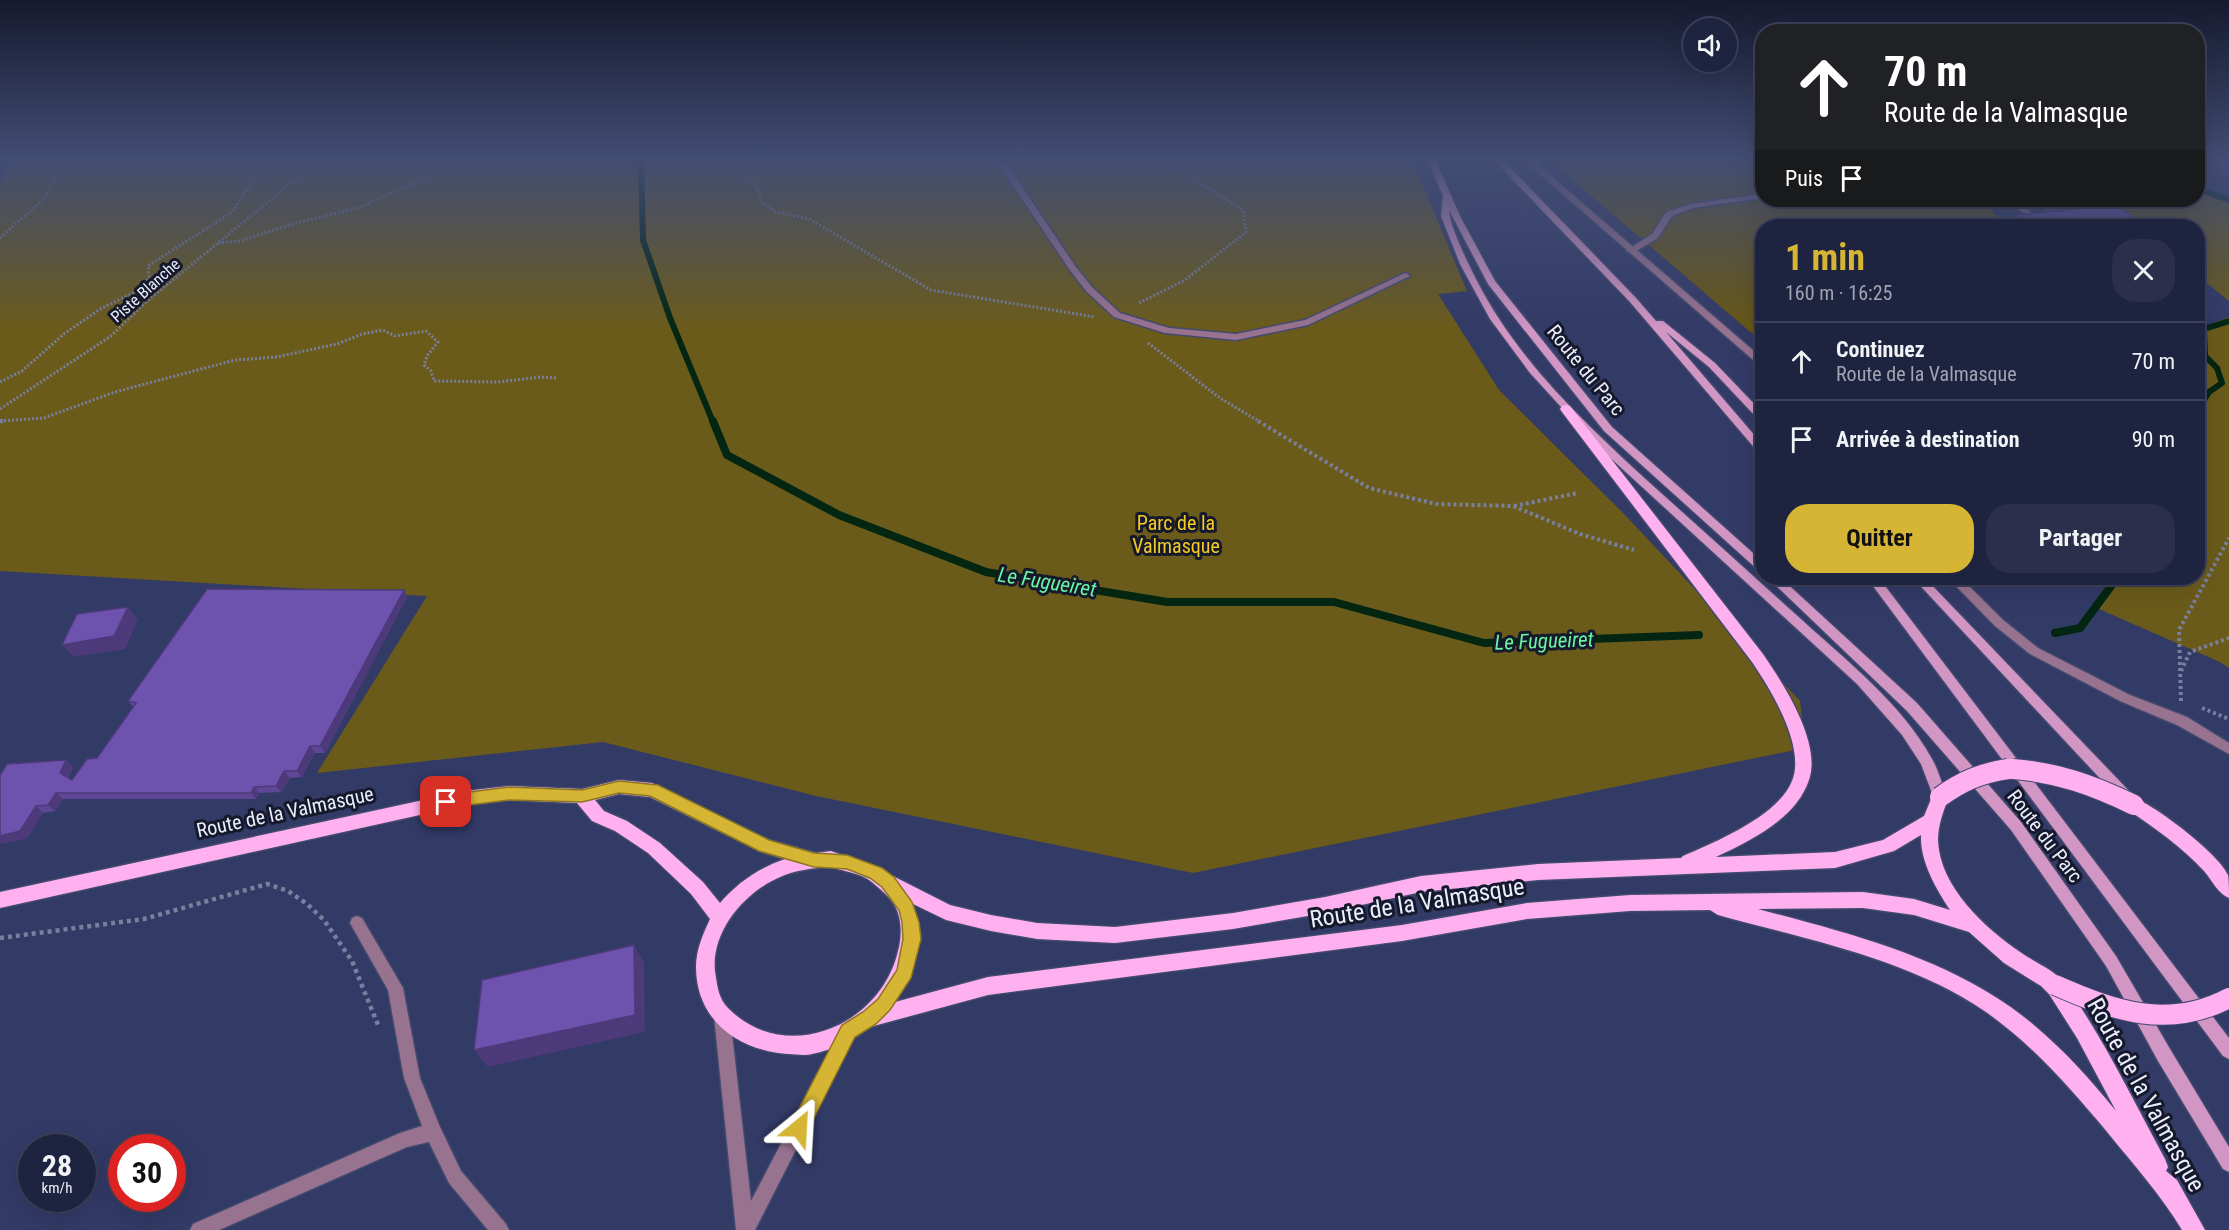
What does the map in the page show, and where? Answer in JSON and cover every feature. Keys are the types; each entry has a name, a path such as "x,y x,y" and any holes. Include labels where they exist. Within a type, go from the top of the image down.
{"main road":[{"path":"1445,214 1459,254 1483,302 1752,651 1784,700 1797,735 1803,765 1802,778 1792,797 1763,823 1682,865"},
{"name":"Route du Parc","path":"1457,214 1491,282 1608,429 1755,561"},
{"path":"1549,214 1633,300 1755,442"},
{"path":"1633,300 1712,365 1755,410"},
{"path":"1566,409 1755,584"},
{"path":"1756,585 1861,681 1907,731 1927,762 1940,797"},
{"name":"Route du Parc","path":"1781,585 1912,707 2016,826 2111,961 2164,1056 2229,1163"},
{"name":"Route du Parc","path":"1878,585 2229,1051"},
{"path":"1926,585 2134,805"},
{"path":"2229,890 2210,864 2162,822 2134,805 2075,780 2046,772 2019,769 1993,770 1972,776 1954,784 1940,797 1930,821 1931,853 1937,871 1953,898 1976,926 1999,948 2055,985 2105,1005 2135,1013 2172,1016 2204,1010 2229,998"},
{"name":"Route de la Valmasque","path":"0,900 465,798 509,794 582,796 619,787 652,789 765,846 814,860"},
{"path":"582,796 598,816 621,826 654,848 697,888 720,917"},
{"name":"Route de la Valmasque","path":"888,882 946,912 991,923 1037,931 1115,935 1233,921 1325,905 1421,884 1538,872 1835,860 1888,846 1930,821"},
{"path":"814,860 847,862 876,873 888,882 906,907 912,939 910,956 896,989 869,1018 849,1031 829,1039 788,1046 750,1038 722,1017 712,1002 704,969 711,933 732,902 760,878 795,863 814,860"},
{"name":"Route de la Valmasque","path":"869,1018 988,986 1402,933 1527,911 1630,903 1863,900 1914,907 1976,926"},
{"path":"1704,903 1906,962 1956,984 1988,1003 2024,1029 2068,1072 2112,1120 2173,1197"},
{"name":"Route de la Valmasque","path":"2055,985 2103,1066 2173,1197 2194,1230"}],"street":[{"path":"1036,214 1072,268 1089,289 1117,315 1168,332 1236,337 1308,322 1406,276"},
{"path":"1588,214 1755,357"},
{"path":"1630,251 1655,236 1669,214"},
{"path":"1961,585 1999,623 2034,651 2116,694 2182,721 2229,749"},
{"path":"2210,864 2229,870"},
{"path":"357,923 395,987 412,1078 433,1132 455,1177 501,1230"},
{"path":"722,1017 745,1230"},
{"path":"745,1230 849,1031"},
{"path":"199,1230 406,1139 433,1132"}],"path":[{"path":"0,238 27,214"},
{"path":"0,382 22,371 65,333 139,290 149,278 148,266 201,230 229,214"},
{"name":"Piste Blanche","path":"0,409 111,336 145,303 254,214"},
{"path":"218,243 240,241 332,214"},
{"path":"789,214 810,219 931,290 1089,318 1117,315 1185,280 1246,232 1244,214"},
{"path":"1117,315 1139,336 1220,398 1369,488 1436,504 1513,506 1578,493"},
{"path":"0,421 44,418 115,392 181,373 235,360 297,353 383,330 395,336 426,331 438,342 427,356 424,365 431,371 434,381 498,382 541,377 557,378"},
{"path":"1513,506 1580,534 1634,550"},
{"path":"2205,582 2229,538"},
{"path":"2203,585 2179,630 2180,694 2181,669 2190,652 2229,638"},
{"path":"0,938 30,932 95,928 145,918 266,884 300,898 329,924 357,973 379,1027"}],"shaded area":[{"path":"0,214 2229,214 2229,1230 0,1230"},
{"path":"1613,214 1994,214 1998,219 1755,219 1755,336"}],"green space":[{"name":"Parc de la Valmasque","path":"0,214 1435,214 1467,291 1438,294 1499,390 1625,515 1800,701 1805,748 1193,873 816,796 603,742 317,773 427,596 0,571"},
{"path":"2126,214 2229,214 2229,301 2205,282 2205,219 2131,219"},
{"path":"2229,317 2229,668 2092,606 2106,585 2205,585 2205,326"}],"building":[{"path":"2129,214 2135,219 2021,219 2017,215"},
{"path":"207,589 404,590 320,746 310,746 297,771 284,771 276,786 254,787 251,793 56,793 48,805 36,806 20,831 0,836 0,775 7,764 66,760 60,773 72,780 87,759 97,758 136,703 128,701"},
{"path":"128,607 114,636 62,645 77,614"},
{"path":"634,945 635,1015 474,1050 482,980"}],"waterway":[{"name":"Le Fugueiret","path":"642,214 643,240 670,318 713,422"},
{"name":"Le Fugueiret","path":"2205,329 2229,321"},
{"name":"Le Fugueiret","path":"2205,356 2217,368 2222,383 2209,392 2205,398"},
{"name":"Le Fugueiret","path":"713,421 727,455 839,515 986,572 1167,602 1334,602 1484,643 1699,635"},
{"name":"Le Fugueiret","path":"2055,633 2080,628 2112,585"}],"route":[{"path":"446,802 509,794 582,796 619,787 652,789 765,846 814,860 847,862 876,873 888,882 906,907 910,922 912,939 905,972 896,989 884,1004 869,1018 849,1031 799,1128"}]}
